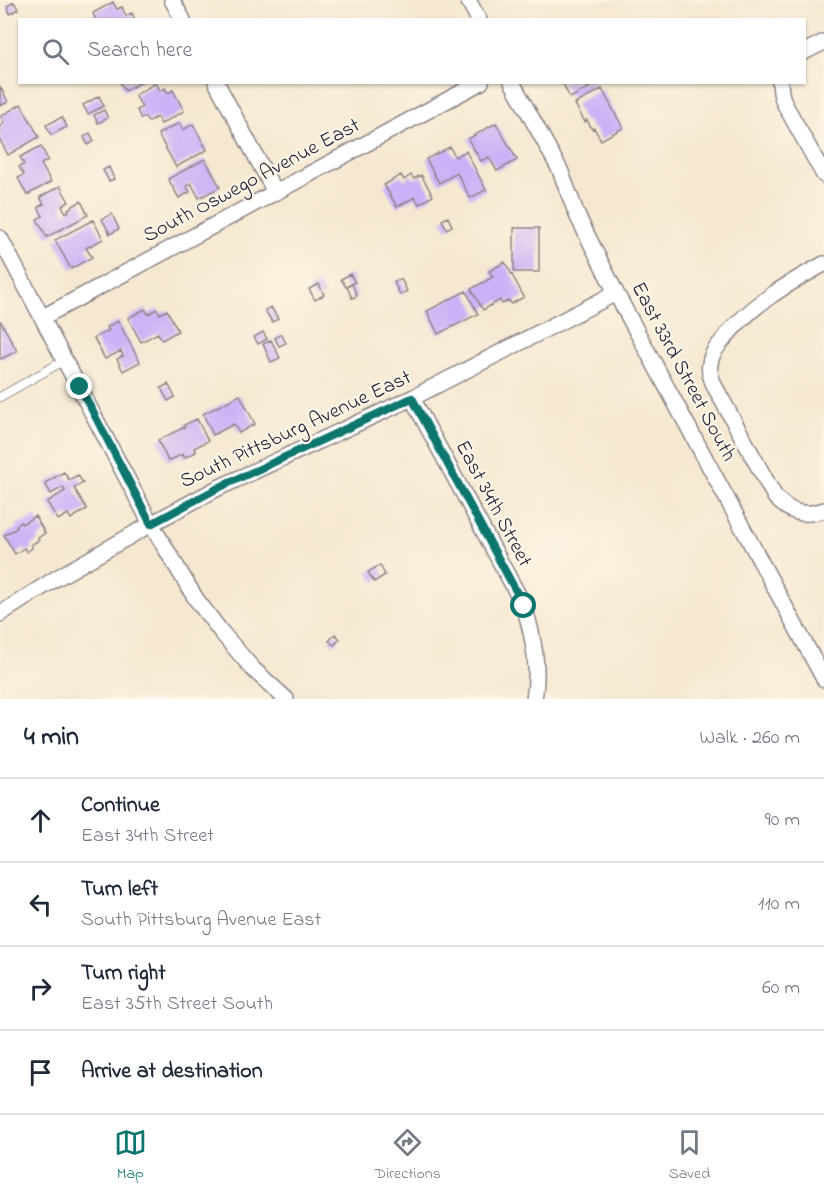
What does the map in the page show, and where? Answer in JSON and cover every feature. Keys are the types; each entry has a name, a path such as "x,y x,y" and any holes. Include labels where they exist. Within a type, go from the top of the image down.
{"street":[{"path":"172,0 182,18"},
{"path":"468,0 478,18"},
{"path":"806,51 824,42"},
{"path":"217,84 275,192"},
{"name":"South Oswego Avenue East","path":"43,317 477,84"},
{"name":"East 33rd Street South","path":"513,84 560,170 577,215 616,293 824,679"},
{"path":"780,84 784,103 824,175"},
{"path":"0,237 151,524 196,599 252,669 286,699"},
{"path":"824,264 789,283 753,310 731,330 713,353 709,366 715,387 775,497 785,507 795,512 824,510"},
{"name":"South Pittsburg Avenue East","path":"0,614 55,579 218,488 412,398 616,293"},
{"name":"East 34th Street","path":"412,398 524,606 532,632 536,666 534,699"}],"lane":[{"path":"0,398 65,360"}],"building":[{"path":"14,2 18,9 10,14 7,6"},
{"path":"113,2 117,9 122,7 126,16 132,13 134,18 95,18 93,13"},
{"path":"121,84 137,84 125,91"},
{"path":"156,84 160,91 165,88 168,93 173,90 184,111 161,124 157,117 148,122 145,117 141,119 137,110 142,107 135,95"},
{"path":"563,84 595,84 570,98"},
{"path":"0,86 8,102 0,106"},
{"path":"602,89 623,128 601,140 587,120 585,122 575,104"},
{"path":"99,96 104,106 88,114 83,105"},
{"path":"21,104 39,137 8,155 0,140 0,126 4,123 1,116"},
{"path":"104,110 108,118 98,123 94,115"},
{"path":"62,117 67,127 51,135 46,125"},
{"path":"179,123 183,130 193,124 207,150 176,167 158,134"},
{"path":"496,123 517,160 497,171 489,157 481,161 468,139"},
{"path":"90,133 94,141 88,145 84,137"},
{"path":"41,146 48,160 41,164 51,182 27,195 18,178 24,175 19,167 24,164 20,157"},
{"path":"450,147 455,157 466,151 486,190 470,198 457,173 439,183 426,159"},
{"path":"205,159 220,187 199,198 191,183 186,186 190,192 179,198 168,179"},
{"path":"109,167 114,179 109,181 103,170"},
{"path":"401,175 404,180 411,175 414,179 421,175 433,196 419,204 415,197 397,207 384,185"},
{"path":"60,186 69,202 62,206 66,213 68,209 81,201 88,215 47,237 37,219 43,216 38,207 44,204 40,197"},
{"path":"112,214 119,229 110,234 102,219"},
{"path":"448,217 452,226 447,229 442,220"},
{"path":"93,220 103,239 86,248 92,257 71,269 55,240"},
{"path":"514,228 539,228 539,272 514,272"},
{"path":"505,262 524,297 511,304 509,300 502,304 500,300 483,310 471,289 493,277 489,271"},
{"path":"350,274 355,282 346,287 341,279"},
{"path":"401,279 407,291 400,295 394,282"},
{"path":"319,284 324,295 315,300 309,289"},
{"path":"352,284 357,296 352,298 347,287"},
{"path":"466,291 478,314 438,334 427,311"},
{"path":"271,307 278,319 272,322 265,310"},
{"path":"145,309 148,314 157,309 160,314 167,310 178,331 162,340 158,333 141,342 128,318"},
{"path":"0,320 17,351 1,359 0,357"},
{"path":"118,321 140,362 123,371 117,359 123,356 121,351 105,359 94,338 109,330 107,327"},
{"path":"263,332 267,339 258,344 254,337"},
{"path":"281,334 286,343 279,346 275,338"},
{"path":"271,340 280,358 271,362 263,344"},
{"path":"168,384 175,397 168,401 161,388"},
{"path":"240,395 255,424 239,433 234,424 213,435 203,414"},
{"path":"197,419 208,441 194,448 196,452 184,458 183,454 168,461 158,440"},
{"path":"64,472 69,480 78,475 83,483 74,488 87,509 71,519 68,514 58,520 47,502 65,491 63,487 51,494 45,483"},
{"path":"35,516 45,533 31,545 32,548 27,552 24,548 15,554 4,535 17,528 16,526 21,522 22,524"},
{"path":"380,565 385,575 374,582 368,572"},
{"path":"335,634 340,639 334,645 329,641"}],"route":[{"path":"80,387 151,524 218,488 412,398 524,606"}]}
